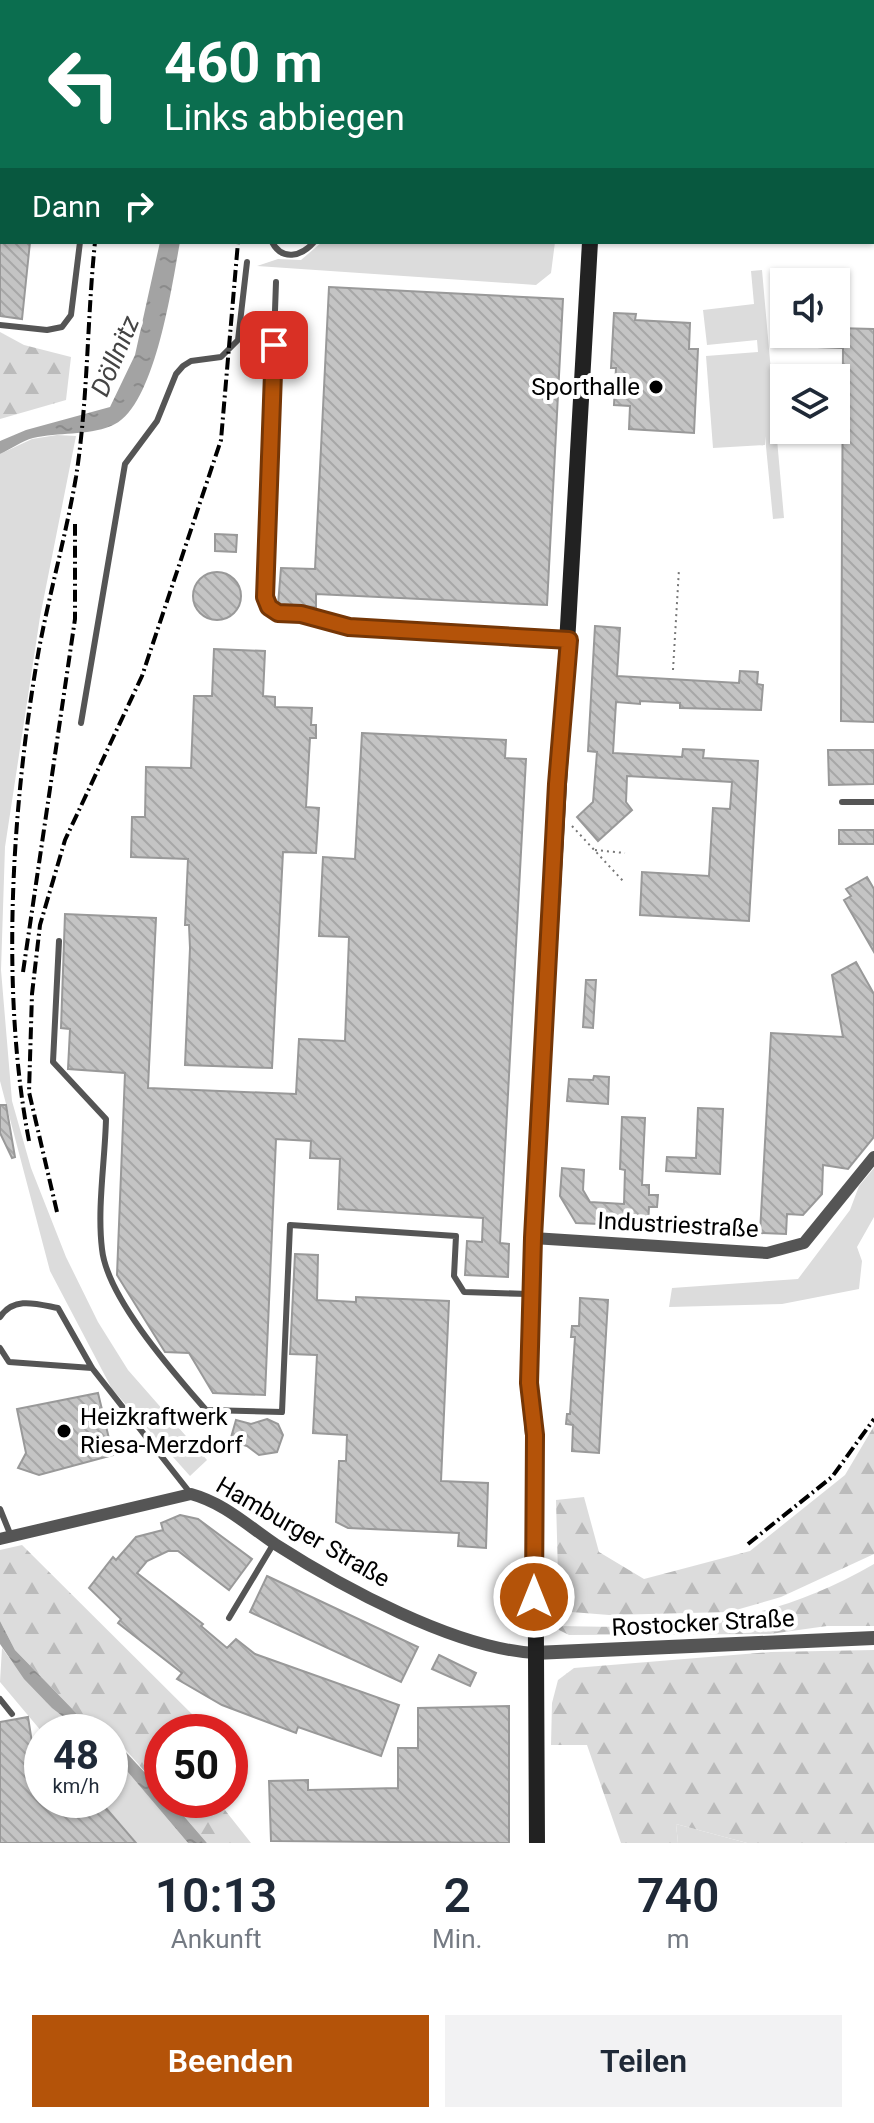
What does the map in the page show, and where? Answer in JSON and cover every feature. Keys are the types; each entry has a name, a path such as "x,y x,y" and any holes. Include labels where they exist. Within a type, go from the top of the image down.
{"main road":[{"path":"537,1843 535,1461 529,1383 533,1238 590,244"}],"street":[{"name":"Industriestraße","path":"533,1238 767,1253 804,1243 874,1157"},
{"name":"Hamburger Straße","path":"6,1538 191,1494 214,1500 274,1543 373,1600 507,1650 534,1653"},
{"name":"Rostocker Straße","path":"534,1653 874,1638"}],"lane":[{"path":"0,325 47,330 62,327 71,315 80,244"},
{"path":"273,244 277,251 289,255 304,252 312,244"},
{"path":"81,723 125,464 157,421 176,374 183,366 191,361 221,357 238,340 247,262"},
{"path":"276,282 265,597 269,607 278,613 301,614 349,627 569,640"},
{"path":"842,802 874,802"},
{"path":"59,941 53,1062 106,1119 102,1251 115,1287 151,1343 206,1410 282,1412 290,1225 456,1236 454,1276 464,1292 532,1295"},
{"path":"0,1317 5,1309 21,1302 58,1308 92,1368 191,1494"},
{"path":"0,1348 9,1362 92,1368"},
{"path":"0,1509 6,1538"},
{"path":"229,1618 274,1543"},
{"path":"0,1699 12,1714"}],"path":[{"path":"673,670 679,569"},
{"path":"572,826 623,881"},
{"path":"595,850 625,853"}],"green space":[{"path":"320,244 555,244 551,273 536,285 257,266 278,259 301,260"},
{"path":"762,270 770,364 770,444 777,444 784,518 773,519 765,436 765,445 713,448 706,356 758,352 757,340 707,345 703,310 754,304 751,271"},
{"path":"0,332 24,345 71,357 66,400 0,419"},
{"path":"76,436 40,617 5,847 1,970 12,1101 31,1168 66,1257 98,1322 128,1370 207,1460 190,1476 112,1389 50,1271 0,1081 0,454 32,439"},
{"path":"874,1168 874,1217 857,1247 862,1261 859,1289 782,1304 669,1307 672,1288 798,1279 850,1210 859,1186"},
{"path":"874,1426 874,1554 781,1597 729,1612 609,1615 559,1611 556,1500 584,1497 599,1552 644,1579 750,1551 845,1475"},
{"path":"22,1545 192,1714 144,1714 144,1771 128,1752 128,1714 77,1714 15,1650 0,1621 0,1550"},
{"path":"874,1564 874,1626 827,1626 770,1634 569,1635 559,1630 558,1626 644,1626 721,1620 796,1601"},
{"path":"2,1648 20,1672 61,1714 27,1714 0,1682"},
{"path":"874,1650 874,1843 747,1843 676,1824 678,1843 621,1843 587,1745 551,1745 552,1703 558,1680 574,1668 771,1652"},
{"path":"128,1772 144,1791 144,1818 167,1818 188,1843 136,1843 115,1818 128,1818"},
{"path":"185,1818 231,1818 251,1843 207,1843"},
{"path":"676,1824 747,1843 678,1843"}],"water":[{"path":"160,244 180,244 159,344 139,396 126,415 102,429 33,438 0,454 0,441 26,430 110,407 135,355"},
{"path":"0,1621 15,1650 77,1714 60,1714 52,1708 24,1679 0,1644"},
{"path":"128,1754 144,1772 144,1791 128,1772"},
{"path":"167,1818 185,1818 207,1843 188,1843"}],"building":[{"path":"0,244 30,244 22,319 0,316"},
{"path":"329,287 563,299 547,605 316,594 316,607 278,605 281,568 315,569"},
{"name":"Sporthalle","path":"614,313 636,314 635,320 690,323 689,349 698,349 694,433 629,429 630,406 614,405 616,368 611,368"},
{"path":"850,328 874,329 874,722 841,721 842,444 850,444 850,364 843,364 843,348 850,348"},
{"path":"215,534 237,535 236,552 215,551"},
{"path":"217,572 234,579 241,596 234,613 217,620 200,613 193,596 200,579"},
{"path":"595,626 620,628 617,676 739,683 740,671 758,672 757,684 763,685 761,710 680,708 680,703 616,702 613,753 682,757 683,749 704,750 703,758 758,761 749,921 640,915 642,872 709,876 713,808 730,809 732,782 627,776 626,802 632,810 598,841 577,817 593,802 597,752 588,751"},
{"path":"214,649 265,651 263,696 275,697 275,707 312,708 311,725 316,725 316,738 310,738 306,807 319,808 316,853 283,852 272,1068 185,1065 190,948 189,925 185,925 188,859 131,857 132,817 145,817 146,767 191,768 194,696 212,696"},
{"path":"362,733 506,740 505,758 526,759 500,1243 509,1244 508,1277 465,1275 467,1241 482,1242 483,1218 338,1209 340,1159 310,1158 311,1141 276,1139 265,1395 213,1393 189,1353 165,1352 117,1275 125,1073 68,1069 70,1029 61,1028 65,914 156,918 148,1088 296,1094 299,1039 345,1041 349,937 319,936 323,857 355,859"},
{"path":"828,750 874,750 874,784 829,785"},
{"path":"839,830 874,830 874,844 839,844"},
{"path":"867,877 874,889 874,952 844,900 851,896 846,889"},
{"path":"856,962 874,994 874,1137 848,1169 823,1165 822,1194 803,1215 787,1214 786,1234 760,1233 771,1033 843,1037 832,975"},
{"path":"586,980 596,980 593,1028 583,1027"},
{"path":"594,1076 609,1077 608,1104 567,1101 569,1079 593,1080"},
{"path":"0,1105 6,1105 15,1157 12,1158 0,1133"},
{"path":"698,1108 723,1109 720,1174 666,1171 667,1157 696,1158"},
{"path":"622,1117 645,1118 642,1185 649,1185 649,1195 658,1195 657,1207 649,1207 648,1226 576,1223 560,1196 562,1168 584,1170 583,1190 590,1202 624,1204 625,1170 620,1169"},
{"path":"295,1254 318,1255 317,1300 356,1302 356,1297 449,1301 441,1481 488,1483 486,1548 458,1546 459,1533 348,1528 336,1522 339,1461 346,1461 347,1435 313,1433 317,1355 290,1354"},
{"path":"580,1298 608,1300 599,1453 572,1451 573,1425 566,1424 567,1414 570,1414 575,1337 571,1337 572,1326 579,1326"},
{"name":"Heizkraftwerk Riesa-Merzdorf","path":"98,1393 113,1455 39,1475 18,1468 26,1453 17,1409"},
{"path":"267,1419 278,1424 283,1435 277,1452 259,1455 247,1446 230,1441 236,1420 251,1424"},
{"path":"180,1515 198,1519 252,1559 229,1590 178,1551 168,1551 147,1561 137,1573 203,1624 201,1626 227,1648 236,1639 255,1654 399,1705 381,1756 298,1727 296,1733 222,1705 177,1679 182,1673 118,1623 121,1619 89,1588 113,1557 116,1560 136,1537 163,1530 161,1523"},
{"path":"267,1576 418,1647 401,1682 250,1612"},
{"path":"439,1655 476,1673 470,1686 432,1669"},
{"path":"509,1706 509,1843 271,1841 269,1781 308,1780 308,1790 398,1788 398,1748 418,1748 418,1708"},
{"path":"24,1718 24,1818 114,1818 136,1843 0,1843 0,1722"}],"railway":[{"path":"29,1141 20,1083 12,959 16,832 39,649 80,448 95,244"},
{"path":"57,1212 29,1092 32,994 40,925 65,840 142,676 221,440 238,244"},
{"path":"23,972 75,619 75,524"},
{"path":"748,1544 832,1477 874,1419"}],"place":[{"name":"Sporthalle","path":"656,387"},
{"name":"Heizkraftwerk Riesa-Merzdorf","path":"64,1431"}],"route":[{"path":"274,345 265,597 269,607 278,613 301,614 349,627 569,640 564,734 557,784 533,1238 529,1383 535,1435 534,1597"}],"water label":[{"name":"Döllnitz","path":"115,356"}]}
